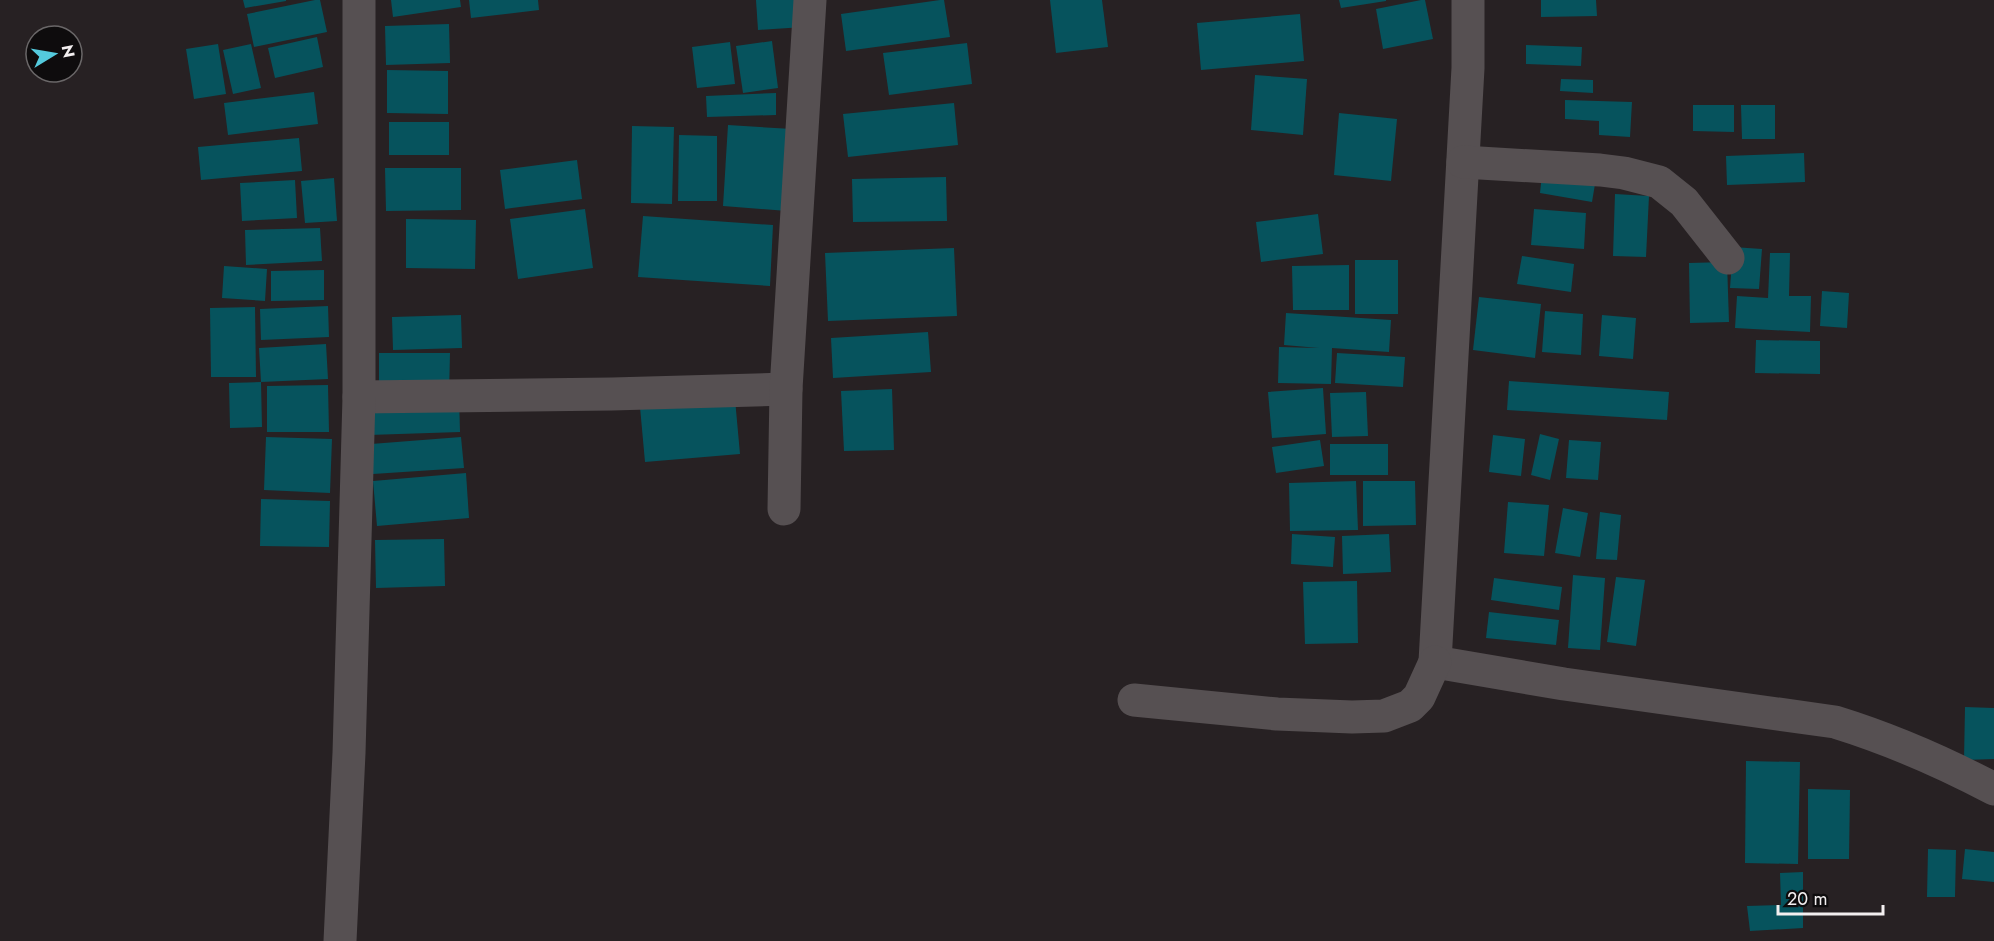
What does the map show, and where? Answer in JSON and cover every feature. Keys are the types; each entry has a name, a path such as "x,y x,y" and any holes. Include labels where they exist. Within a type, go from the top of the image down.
{"street":[{"path":"340,941 349,741 359,397 359,0"},
{"path":"784,509 786,389 810,0"},
{"path":"1134,700 1277,714 1360,717 1383,716 1410,706 1419,697 1435,662 1468,68 1468,0"},
{"path":"1463,162 1600,170 1624,173 1659,182 1684,202 1728,258"},
{"path":"359,397 786,389"},
{"path":"1435,662 1564,684 1835,722 1867,732 1945,764 1994,789"}],"building":[{"path":"243,0 286,0 286,1 245,8"},
{"path":"320,0 327,32 254,47 247,14"},
{"path":"391,0 460,0 461,7 393,17"},
{"path":"469,0 538,0 539,10 471,18"},
{"path":"756,0 802,0 804,27 758,30"},
{"path":"944,0 950,37 846,51 841,14"},
{"path":"1050,0 1102,0 1108,47 1056,53"},
{"path":"1339,0 1386,0 1386,1 1341,8"},
{"path":"1425,0 1433,39 1383,49 1376,9"},
{"path":"1541,0 1596,0 1597,16 1541,17"},
{"path":"1300,14 1304,61 1201,70 1197,23"},
{"path":"449,24 450,63 386,65 385,26"},
{"path":"317,37 323,67 275,78 268,48"},
{"path":"772,41 778,88 743,93 736,46"},
{"path":"730,42 735,84 697,88 692,47"},
{"path":"967,43 972,84 889,95 883,53"},
{"path":"218,44 226,94 194,99 186,49"},
{"path":"251,44 261,88 233,94 223,50"},
{"path":"1526,45 1582,47 1581,66 1526,64"},
{"path":"387,70 448,71 448,114 387,113"},
{"path":"1255,75 1307,79 1303,135 1251,130"},
{"path":"1561,79 1593,80 1593,93 1560,91"},
{"path":"314,92 318,124 228,135 224,103"},
{"path":"776,93 776,115 707,117 706,96"},
{"path":"1565,100 1632,102 1630,137 1599,135 1599,121 1565,119"},
{"path":"954,103 958,145 848,157 843,114"},
{"path":"1693,105 1734,105 1734,132 1693,131"},
{"path":"1741,105 1775,105 1775,139 1742,139"},
{"path":"1339,113 1397,119 1391,181 1334,175"},
{"path":"389,122 449,122 449,155 389,155"},
{"path":"728,125 792,129 787,211 723,206"},
{"path":"632,126 674,127 672,204 631,203"},
{"path":"679,135 717,136 717,201 678,201"},
{"path":"299,138 302,171 201,180 198,147"},
{"path":"1804,153 1805,182 1727,185 1726,156"},
{"path":"577,160 582,199 505,209 500,170"},
{"path":"385,168 461,168 461,210 386,211"},
{"path":"1542,174 1595,184 1592,202 1540,193"},
{"path":"946,177 947,221 853,222 852,179"},
{"path":"334,178 337,221 305,223 301,181"},
{"path":"295,180 297,218 242,221 240,183"},
{"path":"1615,194 1649,196 1646,257 1613,256"},
{"path":"585,209 593,268 518,279 510,219"},
{"path":"1534,209 1586,213 1584,249 1531,245"},
{"path":"1318,214 1323,254 1261,262 1256,222"},
{"path":"643,216 773,225 770,286 638,277"},
{"path":"406,219 476,220 475,269 406,268"},
{"path":"320,228 322,261 246,265 245,230"},
{"path":"1733,247 1762,249 1759,289 1730,288"},
{"path":"954,248 957,316 828,321 825,253"},
{"path":"1770,253 1790,253 1789,296 1811,296 1810,332 1735,328 1737,296 1768,298"},
{"path":"1522,256 1574,264 1571,292 1517,284"},
{"path":"1355,260 1398,260 1398,314 1355,314"},
{"path":"1727,262 1729,322 1690,323 1689,263"},
{"path":"1349,265 1349,310 1293,310 1292,266"},
{"path":"224,266 267,269 265,301 222,298"},
{"path":"324,270 324,300 271,301 271,271"},
{"path":"1822,291 1849,293 1847,328 1820,326"},
{"path":"1479,297 1541,304 1535,358 1473,350"},
{"path":"328,306 329,337 261,340 260,309"},
{"path":"255,307 256,377 211,377 210,308"},
{"path":"1545,311 1583,314 1581,355 1542,352"},
{"path":"1286,313 1391,320 1389,352 1332,348 1331,384 1278,383 1279,347 1319,348 1284,345"},
{"path":"461,315 462,348 393,350 392,317"},
{"path":"1602,315 1636,318 1633,359 1599,356"},
{"path":"928,332 931,372 833,378 831,338"},
{"path":"1756,340 1820,341 1820,374 1755,373"},
{"path":"326,344 328,379 261,382 259,348"},
{"path":"379,353 450,353 449,395 379,395"},
{"path":"1337,353 1405,357 1403,387 1335,383"},
{"path":"1509,381 1669,392 1667,420 1507,410"},
{"path":"261,382 262,427 230,428 229,383"},
{"path":"328,385 329,432 267,432 267,386"},
{"path":"1323,388 1326,434 1272,438 1268,392"},
{"path":"892,389 894,450 844,451 841,391"},
{"path":"1366,392 1368,436 1332,437 1330,393"},
{"path":"459,397 460,432 369,435 367,400"},
{"path":"735,399 740,454 645,462 640,407"},
{"path":"1540,434 1559,439 1550,480 1531,475"},
{"path":"1493,435 1525,439 1521,476 1489,472"},
{"path":"266,437 332,439 330,493 264,490"},
{"path":"461,437 464,468 373,474 371,444"},
{"path":"1320,440 1324,466 1276,473 1272,447"},
{"path":"1569,440 1601,442 1598,480 1566,478"},
{"path":"1330,444 1388,444 1388,475 1330,475"},
{"path":"466,473 469,518 377,526 373,481"},
{"path":"1356,481 1358,530 1290,531 1289,483"},
{"path":"1363,481 1415,481 1416,525 1363,526"},
{"path":"261,499 330,501 329,547 260,546"},
{"path":"1508,502 1549,505 1544,556 1504,553"},
{"path":"1563,508 1588,513 1580,557 1555,553"},
{"path":"1600,512 1621,515 1617,560 1596,559"},
{"path":"1292,534 1335,537 1333,567 1291,564"},
{"path":"1389,534 1391,572 1343,574 1342,536"},
{"path":"444,539 445,586 376,588 375,540"},
{"path":"1573,575 1605,578 1600,650 1568,648"},
{"path":"1616,577 1645,580 1636,646 1607,642"},
{"path":"1494,578 1562,587 1559,610 1491,600"},
{"path":"1357,581 1358,643 1305,644 1303,582"},
{"path":"1489,612 1559,620 1556,645 1486,638"},
{"path":"1965,707 1994,708 1994,759 1964,760"},
{"path":"1746,761 1800,762 1798,864 1745,863"},
{"path":"1808,789 1850,790 1849,859 1808,859"},
{"path":"1928,849 1956,850 1955,897 1927,897"},
{"path":"1965,849 1994,852 1994,882 1962,879"},
{"path":"1803,872 1803,928 1750,931 1747,906 1781,905 1780,873"}]}
